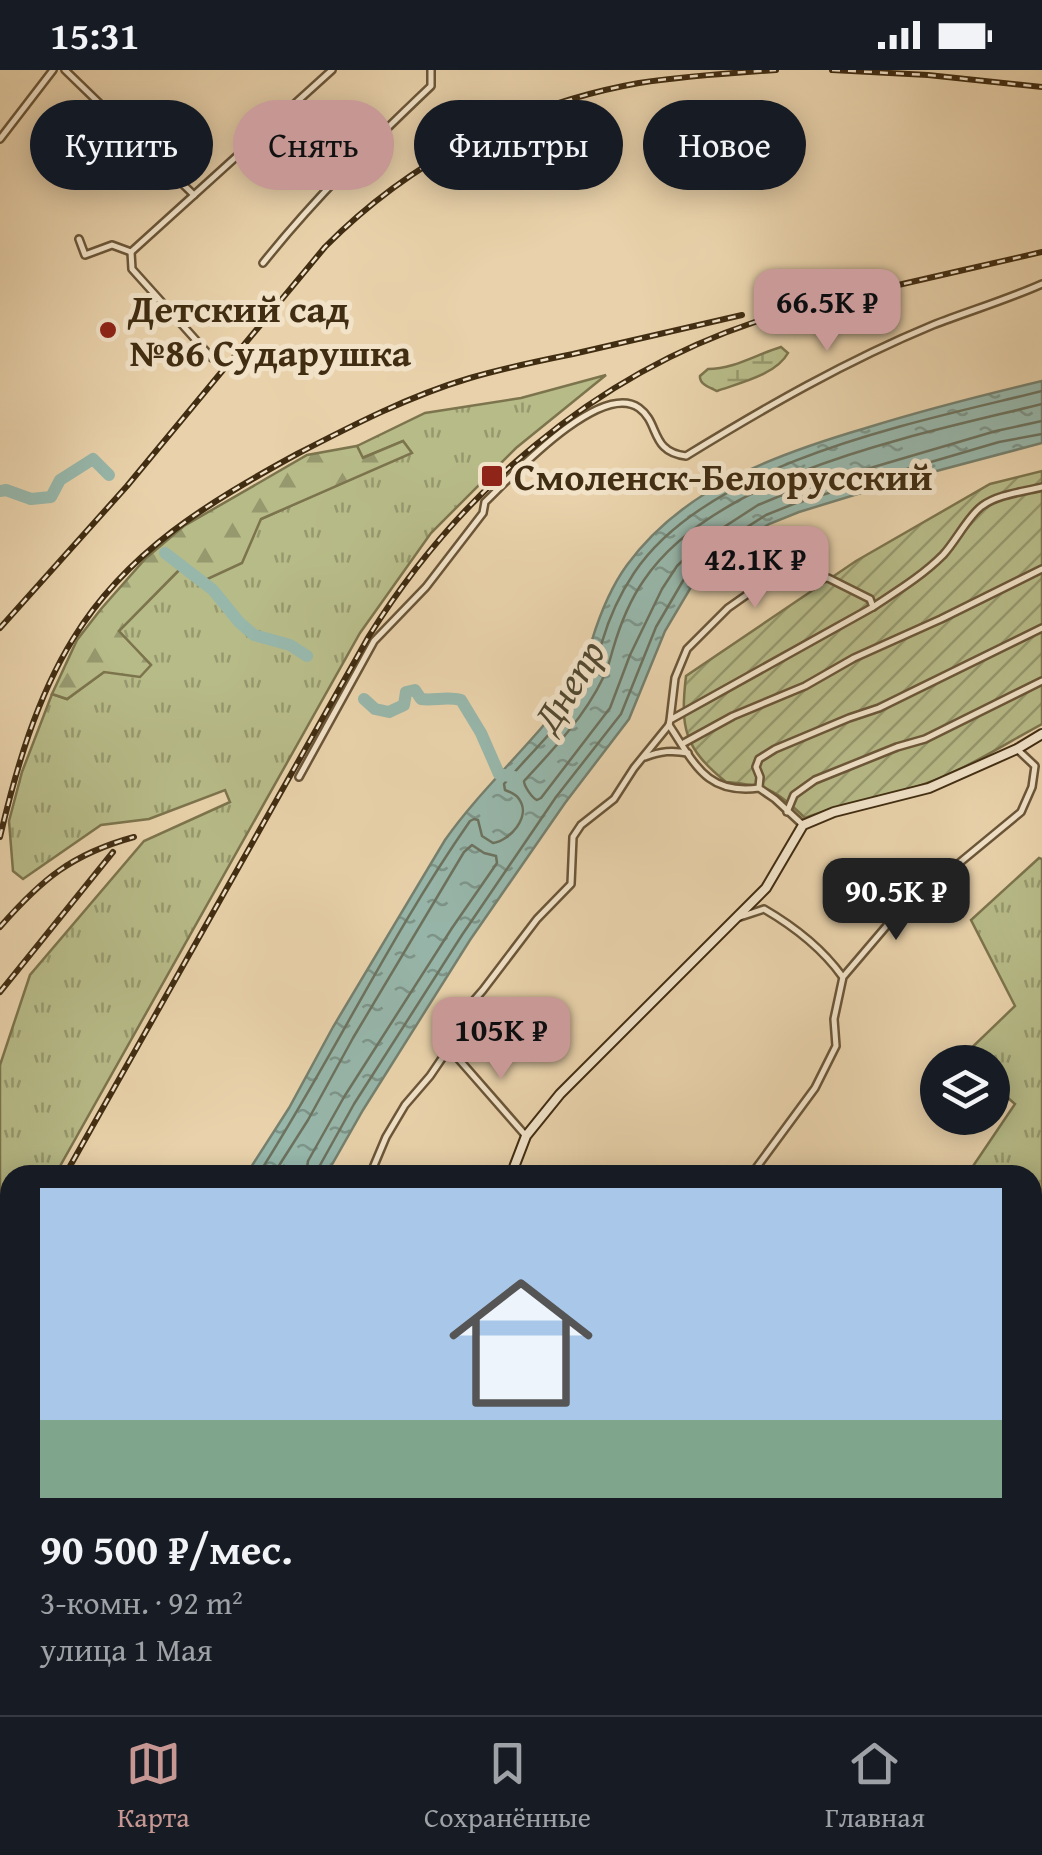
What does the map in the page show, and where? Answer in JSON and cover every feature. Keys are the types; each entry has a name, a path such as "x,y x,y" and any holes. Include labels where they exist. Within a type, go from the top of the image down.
{"street":[{"path":"0,138 53,70"},
{"path":"65,70 194,195"},
{"path":"131,252 332,70"},
{"path":"263,263 361,152 431,86 431,70"},
{"path":"79,240 85,255 112,245 131,252"},
{"path":"131,252 132,270 212,358"},
{"path":"299,777 374,641 426,587 483,513 485,502 585,414 614,404 636,405 644,412 662,446 686,456 816,378 935,324 1042,284"},
{"path":"374,1165 405,1105 450,1048 457,1020 536,919 571,884 573,837 581,825 614,800 670,723 915,579 942,556 978,508 991,500 1042,487"},
{"path":"682,744 1042,569"},
{"path":"804,825 759,788 736,791 708,779 670,723 675,678 687,649 728,608 755,589 828,578 870,600 873,607"},
{"path":"759,788 759,759 774,750 880,708 1042,628"},
{"path":"786,812 794,795 815,780 925,739 1042,681"},
{"path":"515,1165 526,1136 560,1094 766,888 804,825 834,812 929,788 1042,734"},
{"path":"758,1165 815,1088 836,1046 834,1019 843,977 895,916 1021,812 1032,787 1035,766 1016,749"},
{"path":"642,758 672,750 688,753"},
{"path":"737,918 764,910 804,936 843,977"},
{"path":"450,1048 526,1136"}],"green space":[{"path":"781,347 788,353 782,361 756,377 717,391 700,379 708,369 736,364"},
{"path":"606,375 516,448 431,533 360,633 61,1165 0,1165 0,1065 30,975 144,841 230,802 225,790 149,819 101,825 23,879 13,871 9,821 22,772 52,694 67,699 104,672 150,664 118,631 182,567 261,519 411,452 403,441 362,458 357,446 425,413 521,398"},
{"path":"403,441 412,453 261,519 242,563 201,582 182,567 119,631 151,665 140,677 104,672 67,699 52,694 77,640 101,609 146,558 184,526 307,455 357,446 363,458"},
{"path":"1042,471 1042,724 944,777 805,818 769,790 726,782 701,758 685,723 686,676 856,561 990,484"},
{"path":"1039,858 1042,1165 974,1165 994,1135 1010,1135 1010,1111 1015,1104 1010,1100 1010,1045 975,1045 1015,1006 971,920"}],"water":[{"path":"1042,381 1042,443 799,512 769,524 717,558 694,582 665,631 629,719 470,940 332,1165 252,1165 445,840 572,689 611,592 650,538 704,494 766,462 954,403"}],"waterway":[{"path":"0,491 31,499 51,497 60,480 93,459 109,475"},
{"path":"165,553 213,590 254,635 290,645 307,656"},
{"path":"364,699 375,709 389,712 404,705 406,692 415,690 421,699 461,700 499,774 514,777"}],"railway":[{"path":"0,628 127,486 325,247 393,188 469,141 552,105 639,83 776,70"},
{"path":"832,70 1042,87"},
{"path":"71,1165 369,636 444,534 488,488 585,407 696,345 798,309 1042,252"},
{"path":"0,837 29,735 48,686 73,639 118,580 144,554 202,510 318,443 447,385 742,315"},
{"path":"0,927 60,870 93,851 134,837"},
{"path":"0,992 113,852"}],"place":[{"name":"Детский сад №86 Сударушка","path":"108,330"},
{"name":"Смоленск-Белорусский","path":"492,476"}],"water label":[{"name":"Днепр","path":"568,685"}]}
